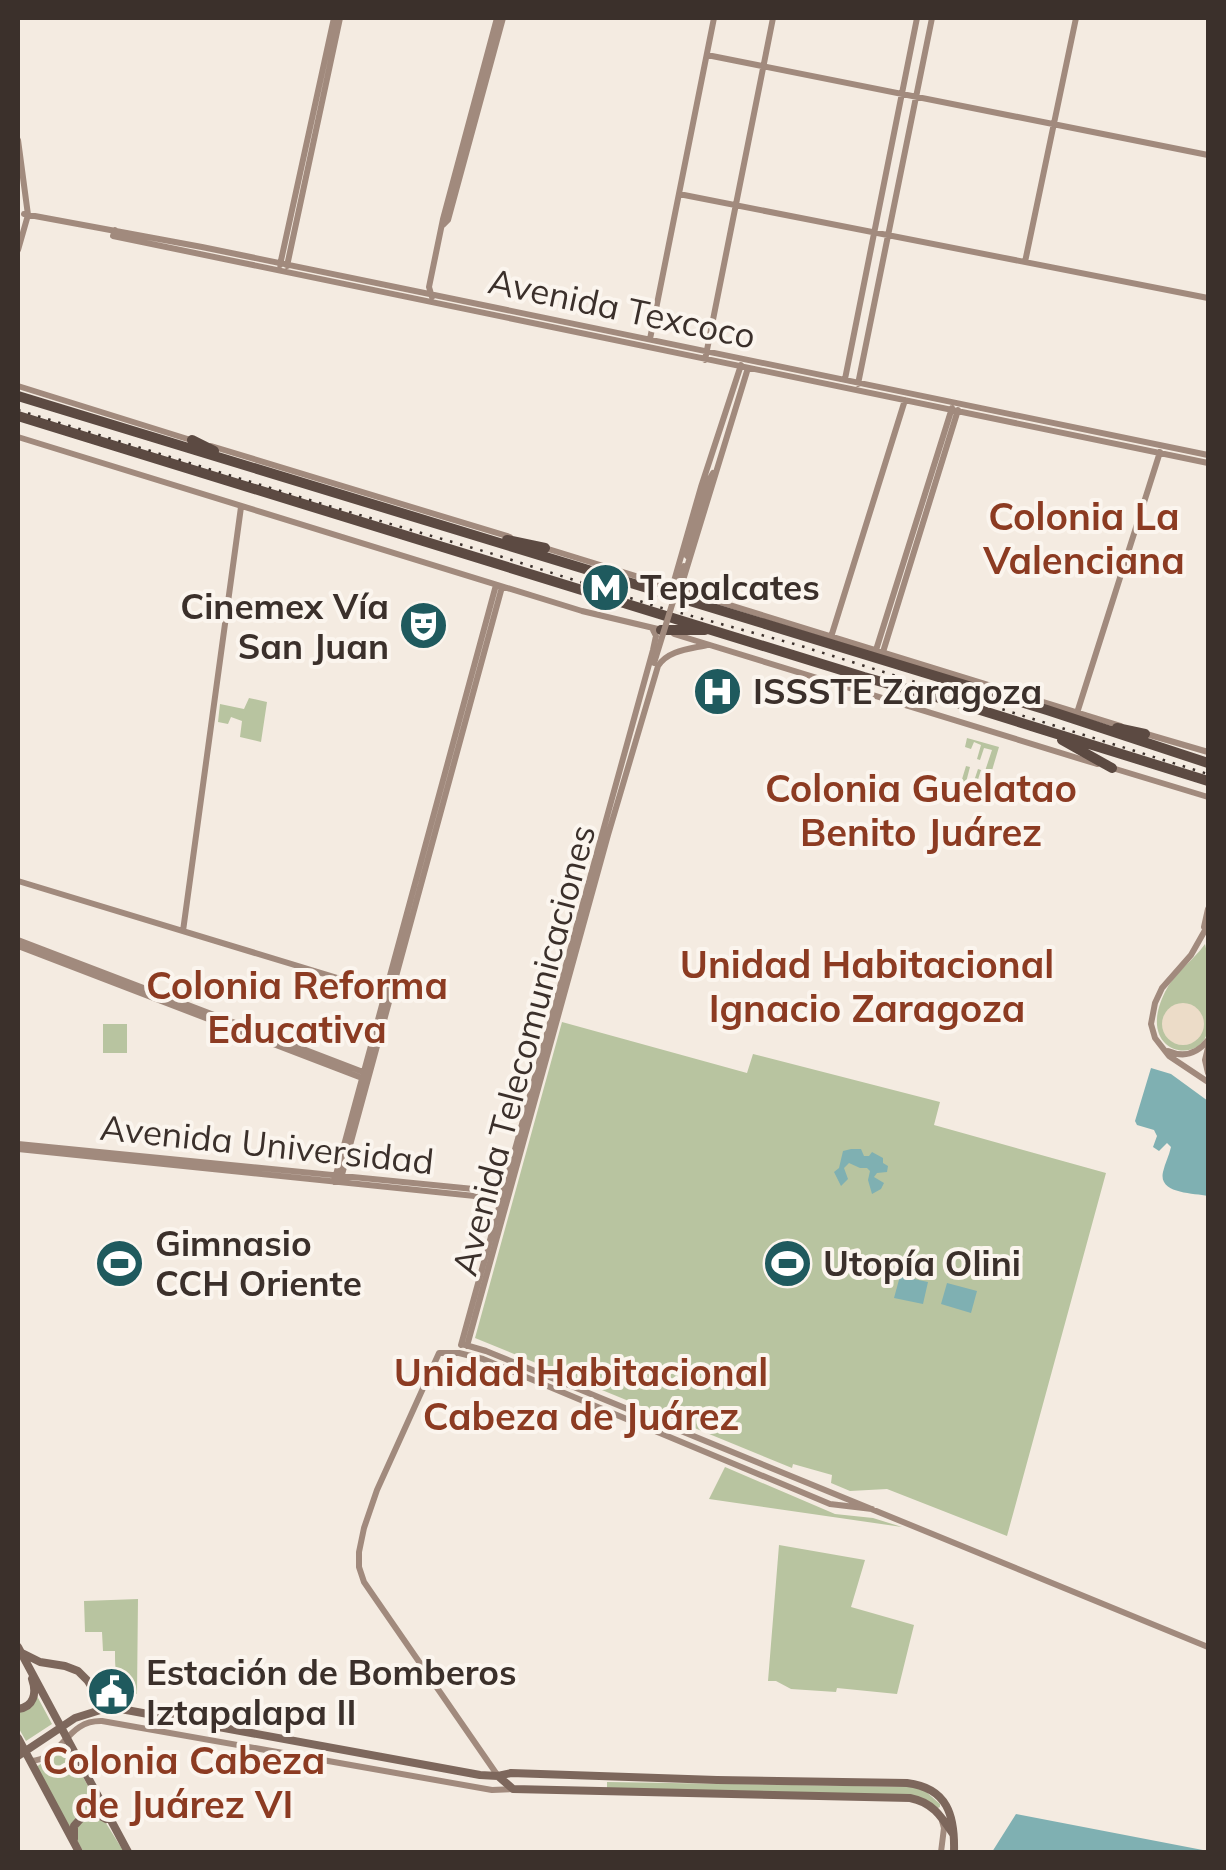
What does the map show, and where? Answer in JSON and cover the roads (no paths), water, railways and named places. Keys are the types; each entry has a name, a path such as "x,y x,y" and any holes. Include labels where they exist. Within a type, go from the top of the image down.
{"highway":[{"path":"18,396 1208,762"},
{"path":"18,416 1208,780"},
{"path":"192,440 242,465"},
{"path":"472,536 545,548"},
{"path":"798,627 860,654"},
{"path":"658,636 721,631"},
{"path":"1047,710 1145,734"},
{"path":"1039,728 1112,768"}],"main road":[{"path":"20,1652 40,1662 78,1671 105,1708"},
{"path":"18,1710 32,1702 35,1694 20,1652"},
{"path":"20,1652 128,1852"},
{"path":"21,1754 62,1726 105,1708 138,1710 480,1775 919,1784 941,1798 950,1813 954,1852"},
{"path":"18,1738 21,1754 29,1761 79,1852"},
{"path":"498,1776 514,1790 910,1798 928,1804 954,1835"},
{"path":"74,1842 74,1826 83,1816 97,1814 110,1821"}],"street":[{"path":"282,268 337,18"},
{"path":"431,295 444,225 500,18"},
{"path":"650,339 714,18"},
{"path":"704,360 773,18"},
{"path":"844,383 917,18"},
{"path":"857,386 932,18"},
{"path":"1025,262 1076,18"},
{"path":"707,55 1208,155"},
{"path":"18,140 26,215 18,250"},
{"path":"18,171 26,215"},
{"path":"679,194 1208,298"},
{"name":"Avenida Texcoco","path":"26,215 407,295 431,295 707,350 745,365"},
{"name":"Avenida Texcoco","path":"407,295 422,293 704,360 832,380 1208,459"},
{"path":"676,589 745,365"},
{"path":"18,386 1208,752"},
{"name":"Avenida Texcoco","path":"876,390 905,400 956,406"},
{"path":"831,636 905,400"},
{"path":"880,651 956,406"},
{"path":"18,437 499,586 648,627 666,642 657,662"},
{"path":"1077,712 1161,449"},
{"path":"682,572 713,467"},
{"path":"184,931 241,507"},
{"name":"Avenida Telecomunicaciones","path":"626,760 682,572"},
{"path":"338,1179 499,586"},
{"path":"658,636 713,646 1208,797"},
{"name":"Avenida Telecomunicaciones","path":"463,1349 658,636"},
{"path":"657,662 669,654 713,646"},
{"name":"Avenida Telecomunicaciones","path":"626,760 657,662"},
{"path":"18,881 354,983"},
{"path":"1203,936 1208,909"},
{"path":"1208,925 1191,956 1165,984 1155,1003 1152,1031 1172,1059 1208,1082"},
{"path":"18,943 366,1076"},
{"path":"1162,1048 1186,1055 1208,1044"},
{"path":"1208,1044 1208,1073"},
{"name":"Avenida Universidad","path":"18,1146 507,1196"},
{"path":"498,1776 364,1582 358,1561 370,1508 438,1353 463,1349 645,1420 830,1504 872,1509 1208,1648"},
{"path":"29,1761 44,1758 60,1748 80,1725 102,1721 492,1790 514,1790"},
{"path":"940,1815 944,1828 941,1852"}],"water":[{"path":"1151,1068 1171,1074 1208,1101 1208,1196 1166,1185 1163,1172 1171,1147 1167,1143 1159,1151 1153,1147 1157,1136 1154,1130 1135,1121"},
{"path":"861,1149 864,1156 872,1152 883,1158 887,1172 874,1177 884,1183 881,1189 872,1194 870,1171 849,1163 844,1168 848,1179 841,1186 834,1172 839,1168 843,1151"},
{"path":"900,1276 928,1282 923,1304 894,1298"},
{"path":"947,1283 977,1291 971,1313 941,1304"},
{"path":"1016,1814 1208,1851 1208,1852 992,1852"}],"railway":[{"path":"18,410 655,606 798,645 1208,774"}],"place":[{"name":"Tepalcates","path":"605,587"},
{"name":"Cinemex Vía San Juan","path":"424,626"},
{"name":"ISSSTE Zaragoza","path":"718,691"},
{"name":"Gimnasio CCH Oriente","path":"120,1263"},
{"name":"Utopía Olini","path":"788,1263"},
{"name":"Estación de Bomberos Iztapalapa II","path":"111,1692"}],"district":[{"name":"Colonia La Valenciana","path":"1084,538"},
{"name":"Colonia Guelatao Benito Juárez","path":"921,810"},
{"name":"Unidad Habitacional Ignacio Zaragoza","path":"867,986"},
{"name":"Colonia Reforma Educativa","path":"297,1007"},
{"name":"Unidad Habitacional Cabeza de Juárez","path":"581,1394"},
{"name":"Colonia Cabeza de Juárez VI","path":"184,1782"}]}
